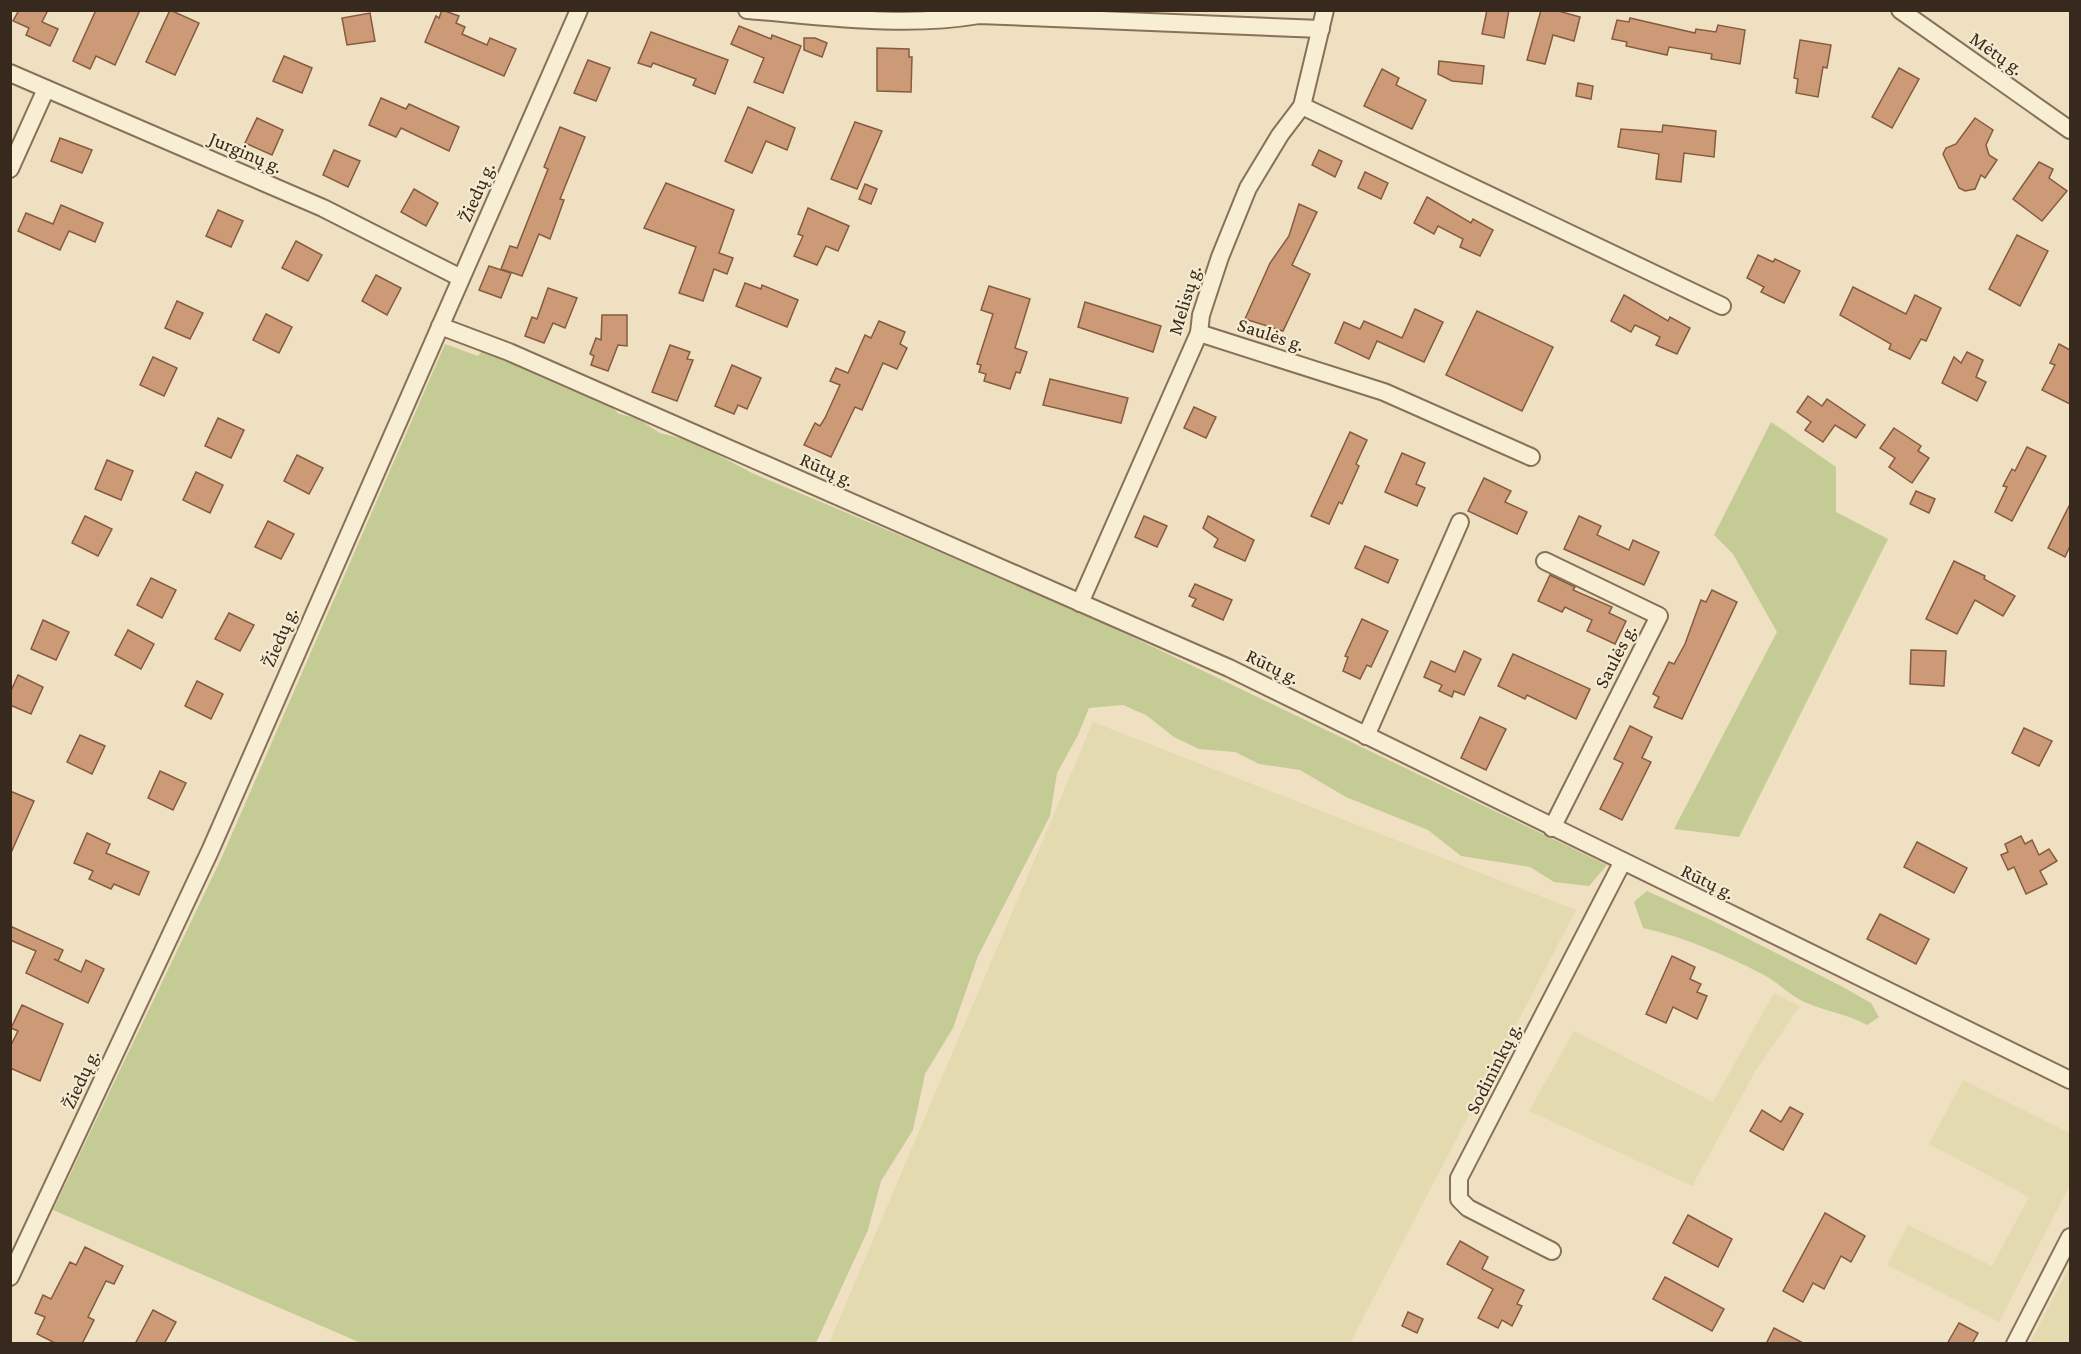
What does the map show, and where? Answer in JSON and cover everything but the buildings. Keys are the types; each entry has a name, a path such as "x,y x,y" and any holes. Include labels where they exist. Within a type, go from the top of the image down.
{"street":[{"name":"Žiedų g.","path":"10,1276 210,851 579,10"},
{"path":"747,10 862,19 946,20 979,15 1321,29"},
{"name":"Melisų g.","path":"1080,603 1199,333 1201,315 1220,257 1248,188 1280,135 1302,106 1325,10"},
{"name":"Mėtų g.","path":"1900,10 2070,130"},
{"name":"Jurginų g.","path":"10,73 323,208 461,278"},
{"path":"10,169 46,89"},
{"path":"1302,106 1722,306"},
{"name":"Rūtų g.","path":"440,326 530,362 1229,668 1622,863 2070,1080"},
{"name":"Saulės g.","path":"1199,333 1384,392 1531,457"},
{"path":"1366,736 1460,522"},
{"name":"Saulės g.","path":"1545,561 1659,616 1552,828"},
{"name":"Sodininkų g.","path":"1552,1251 1468,1208 1459,1199 1459,1178 1622,863"},
{"path":"2015,1344 2070,1237"}],"shaded area":[{"path":"1093,722 1576,910 1350,1343 829,1343"},
{"path":"1774,993 1800,1006 1756,1070 1692,1186 1529,1111 1574,1031 1713,1102"},
{"path":"1963,1080 2070,1133 2070,1185 1999,1322 1887,1265 1908,1225 1992,1266 2029,1197 1929,1144"},
{"path":"2070,1265 2070,1343 2030,1343"}],"green space":[{"path":"445,344 478,356 485,347 496,356 512,360 527,370 570,390 590,393 619,414 637,418 660,433 692,441 752,473 1068,606 1607,865 1589,886 1554,882 1530,867 1461,856 1428,830 1346,797 1300,770 1259,764 1235,752 1199,749 1174,737 1146,715 1123,705 1089,708 1078,735 1057,773 1050,816 978,956 953,1028 925,1074 913,1130 881,1181 868,1230 816,1343 361,1343 53,1210 221,859"},
{"path":"1771,422 1836,467 1836,512 1888,539 1739,837 1674,829 1777,632 1733,554 1714,535"},
{"path":"1647,891 1713,921 1841,986 1871,1003 1879,1017 1867,1025 1815,1006 1796,997 1764,975 1720,954 1674,936 1643,928 1634,902"}]}
